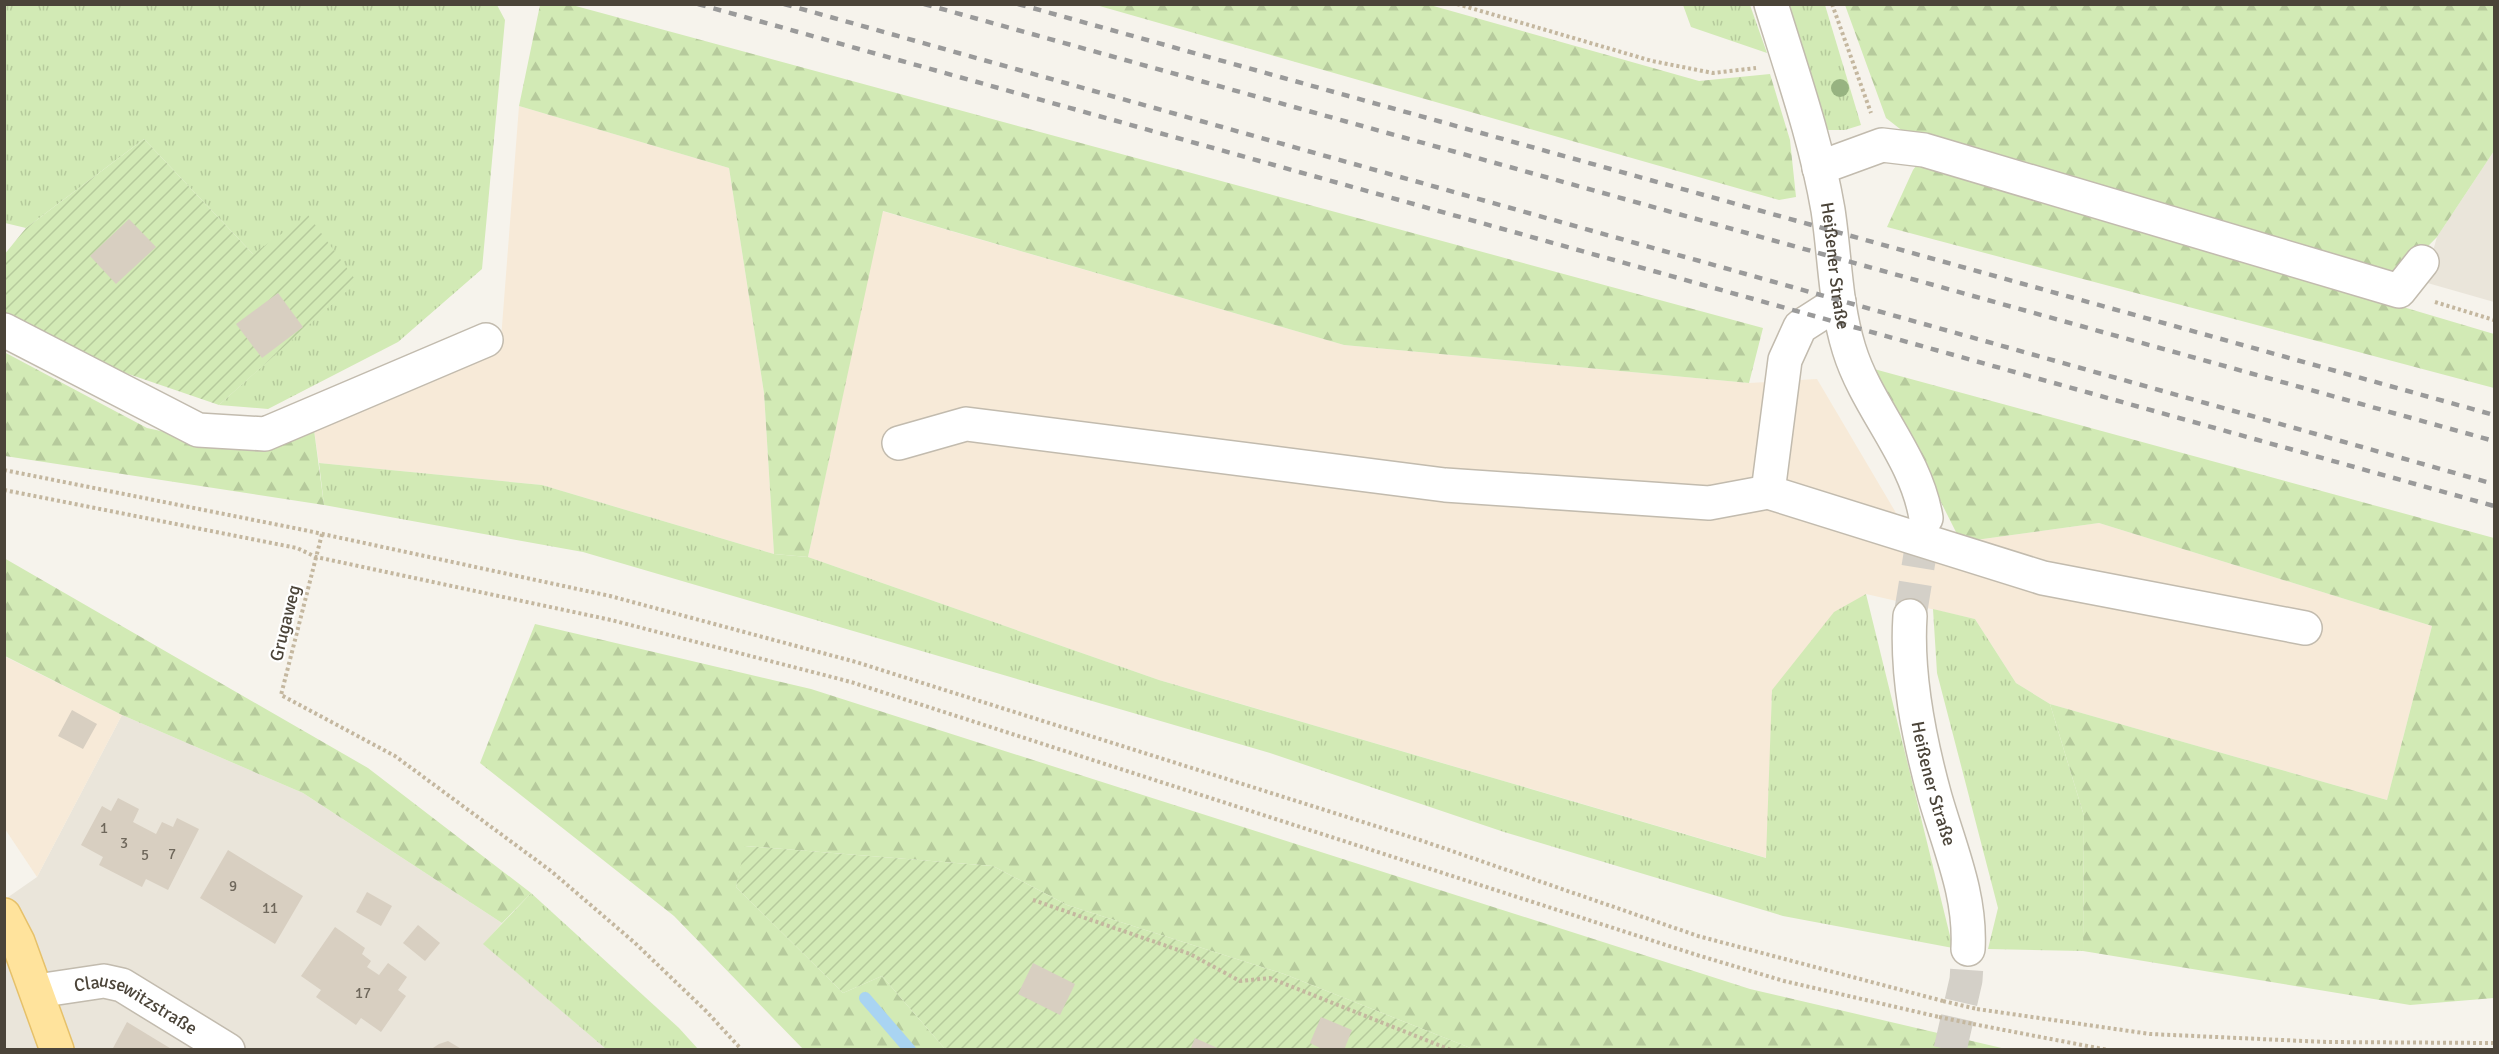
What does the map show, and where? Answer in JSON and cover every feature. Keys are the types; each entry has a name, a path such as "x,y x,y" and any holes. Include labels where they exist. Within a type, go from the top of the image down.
{"main road":[{"path":"4,915 18,942 57,1050"}],"street":[{"name":"Heißener Straße","path":"1771,4 1820,168 1839,302 1855,368 1910,470 1926,518"},
{"path":"1820,168 1882,145 1924,150 2398,291 2422,262"},
{"path":"1768,492 1785,360 1800,327 1839,302"},
{"path":"4,330 198,430 265,434 486,340"},
{"path":"899,443 966,424 1445,485 1709,503 1768,492 2043,578 2305,628"},
{"name":"Heißener Straße","path":"1910,616 1908,645 1912,688 1935,795 1966,895 1970,920 1968,949"},
{"name":"Clausewitzstraße","path":"37,991 104,981 122,985 228,1050"}],"path":[{"path":"1457,4 1641,58 1687,69 1713,73 1789,62"},
{"path":"1832,4 1882,145"},
{"path":"2398,291 2494,320"},
{"path":"4,470 321,534 609,596 856,662 1420,840 1698,936 1977,1009 2150,1034 2326,1042 2494,1043"},
{"path":"4,490 297,548 316,557 611,620 851,682 1718,962 1784,981 1940,1017 2108,1050"},
{"name":"Grugaweg","path":"321,534 280,695 395,756 551,871 635,943 706,1011 742,1050"},
{"path":"1033,900 1190,954 1240,981 1270,978 1451,1050"}],"shaded area":[{"path":"519,106 729,168 764,393 774,554 542,485 319,463 314,430 500,352"},
{"path":"2494,151 2494,302 2424,282 2437,237"},
{"path":"882,211 1344,345 1749,383 1817,379 1899,518 1961,542 2099,523 2432,626 2387,800 2050,704 2016,683 1975,619 1866,594 1772,690 1767,858 1159,680 808,557"},
{"path":"4,656 122,715 37,877 5,829"},
{"path":"122,715 303,793 502,923 484,944 606,1049 5,1049 4,900 37,877"}],"green space":[{"path":"4,5 497,5 505,20 482,269 398,342 268,409 219,405 356,282 253,254 144,139 26,228 5,223"},
{"path":"540,5 572,5 1763,328 1749,383 1344,345 883,211 808,557 774,554 764,393 729,168 519,106"},
{"path":"1096,5 1430,5 1699,81 1770,74 1790,140 1796,197 1779,200"},
{"path":"1683,5 1750,5 1767,53 1691,27"},
{"path":"1787,5 1825,5 1861,125 1845,130 1827,130"},
{"path":"1845,5 2494,5 2494,151 2437,237 2376,299 2494,334 2494,388 1887,227 1913,170 1930,147 1909,136 1886,118"},
{"path":"144,139 253,254 308,215 357,282 219,405 67,353 5,316 4,255 26,228"},
{"path":"4,352 147,428 234,447 314,430 324,505 5,456"},
{"path":"1874,369 2494,538 2494,998 2410,1005 2083,951 2084,816 2050,704 2387,800 2432,626 2099,523 1961,542"},
{"path":"319,463 542,485 774,554 808,557 1159,680 1766,858 1772,690 1834,612 1866,594 1953,948 1783,916 1504,832 1270,753 583,552 324,505"},
{"path":"4,558 368,768 531,893 502,923 303,793 122,715 5,656"},
{"path":"1933,609 1975,619 2016,683 2050,704 2084,816 2083,951 1988,949 1998,908 1937,673"},
{"path":"535,624 811,689 1750,989 2006,1049 1473,1049 1284,974 1067,905 993,866 746,846 736,887 843,993 882,976 945,1049 803,1049 674,916 480,763"},
{"path":"745,846 993,866 1067,905 1284,974 1473,1049 945,1049 882,976 843,993 736,887"},
{"path":"531,893 679,1028 698,1049 606,1049 483,944"}],"building":[{"path":"129,219 156,247 116,284 90,256"},
{"path":"278,293 303,327 262,358 236,324"},
{"path":"72,710 97,724 83,749 58,736"},
{"path":"118,798 139,809 133,822 156,834 162,822 173,827 177,818 199,829 168,890 146,879 142,887 99,865 103,857 81,845 102,806 111,811"},
{"path":"228,850 303,896 275,944 200,898"},
{"path":"367,892 392,906 381,926 356,912"},
{"path":"418,925 440,943 425,961 403,943"},
{"path":"335,927 365,948 362,954 371,961 367,967 379,975 388,963 407,977 398,990 406,996 381,1032 361,1018 356,1025 316,997 321,990 301,976"},
{"path":"1033,963 1075,984 1060,1015 1018,994"},
{"path":"1321,1017 1352,1030 1344,1050 1324,1050 1310,1043"},
{"path":"127,1022 173,1050 112,1050"},
{"path":"1195,1038 1222,1050 1190,1050"},
{"path":"448,1041 463,1050 430,1050 439,1044"}],"waterway":[{"path":"865,998 910,1050"}],"tunnel":[{"path":"1910,616 1926,518"},
{"path":"1950,1050 1966,980 1968,949"}],"railway":[{"path":"698,4 2494,506"},
{"path":"784,4 2494,484"},
{"path":"924,4 2494,441"},
{"path":"1018,4 2494,415"}]}
